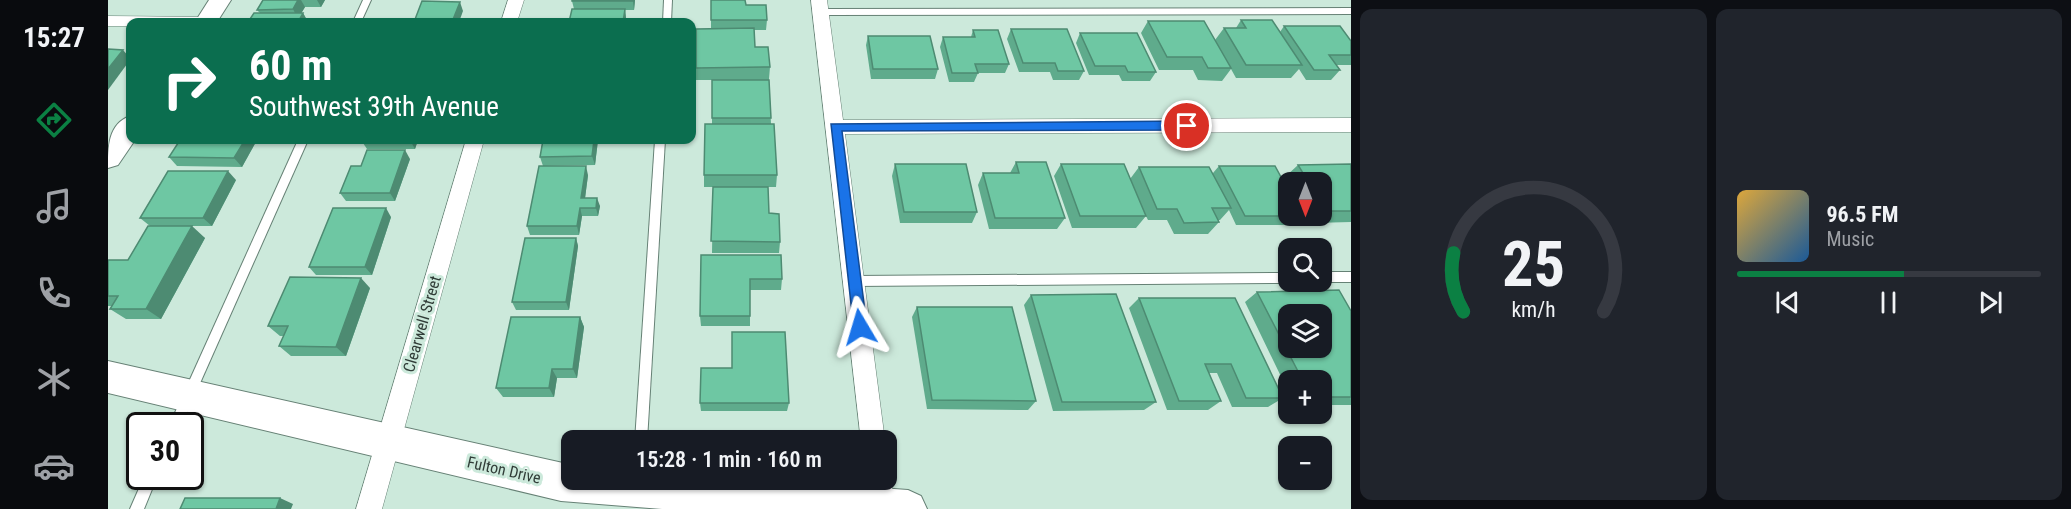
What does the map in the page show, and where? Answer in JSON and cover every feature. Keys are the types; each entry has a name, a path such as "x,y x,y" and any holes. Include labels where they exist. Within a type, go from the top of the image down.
{"main road":[{"path":"209,18 220,0"},
{"path":"108,158 126,132"},
{"name":"Fulton Drive","path":"108,377 182,411 387,442 561,483"},
{"name":"Fulton Drive","path":"659,490 887,501"}],"street":[{"path":"511,18 516,0"},
{"path":"820,6 872,430"},
{"path":"108,21 126,21"},
{"path":"835,127 1351,125"},
{"name":"Clearwell Street","path":"369,509 474,144"}],"lane":[{"path":"359,18 367,0"},
{"path":"667,18 668,0"},
{"path":"820,6 1351,11"},
{"path":"182,411 301,144"},
{"path":"642,430 660,144"},
{"path":"1332,277 1351,277"},
{"path":"854,281 1278,278"},
{"path":"137,509 145,490"}],"building":[{"path":"263,0 298,0 293,9 257,10"},
{"path":"633,0 633,1 572,1"},
{"path":"711,0 745,0 746,5 766,5 767,20 711,20"},
{"path":"422,1 460,2 454,18 416,18"},
{"path":"572,9 625,9 624,18 570,18"},
{"path":"254,13 303,13 300,18 251,18"},
{"path":"1241,20 1272,20 1302,65 1246,65 1224,28 1246,28"},
{"path":"1148,21 1204,21 1231,68 1208,68 1202,57 1167,57"},
{"path":"1284,26 1340,26 1351,41 1351,55 1329,55 1340,70 1314,70"},
{"path":"754,28 755,47 768,47 770,67 696,68 696,29"},
{"path":"1011,29 1067,29 1084,71 1058,71 1055,63 1023,63"},
{"path":"973,30 998,30 1009,64 975,64 978,73 952,73 943,37 975,37"},
{"path":"1080,33 1137,33 1156,72 1128,72 1125,66 1095,66"},
{"path":"868,36 930,36 938,69 873,69"},
{"path":"108,49 123,50 108,69"},
{"path":"712,80 769,80 771,118 712,118"},
{"path":"705,124 774,124 777,175 704,175"},
{"path":"177,144 243,144 234,158 169,157"},
{"path":"542,144 594,144 592,156 540,157"},
{"path":"367,150 405,150 390,193 340,193 351,166 361,166"},
{"path":"1016,162 1046,162 1065,218 995,218 983,173 1019,173"},
{"path":"895,164 966,164 977,212 904,212"},
{"path":"1061,164 1124,164 1146,216 1080,216"},
{"path":"1351,164 1351,211 1332,211 1332,172 1302,172 1298,165"},
{"path":"539,166 586,166 581,198 597,198 596,208 580,208 577,226 527,226"},
{"path":"1219,166 1275,166 1278,172 1278,216 1245,216"},
{"path":"1139,167 1209,167 1231,208 1212,208 1219,222 1184,223 1177,209 1157,209"},
{"path":"168,171 228,171 203,218 140,218"},
{"path":"713,187 768,187 769,213 779,214 780,242 711,241"},
{"path":"333,208 386,208 365,267 309,267"},
{"path":"148,226 192,226 146,309 110,309 118,296 108,296 108,260 128,260"},
{"path":"525,238 576,238 566,302 512,302"},
{"path":"701,255 781,255 782,279 750,279 750,316 700,316"},
{"path":"290,277 361,278 336,347 279,346 288,326 268,326"},
{"path":"1339,290 1351,311 1351,397 1332,397 1332,370 1297,370 1291,358 1332,358 1332,304 1278,304 1278,333 1257,292 1332,292"},
{"path":"1116,294 1156,402 1062,402 1031,295"},
{"path":"1139,298 1235,298 1278,388 1278,398 1246,398 1231,364 1205,364 1221,401 1179,401"},
{"path":"917,307 1012,307 1036,401 932,400"},
{"path":"511,317 580,317 573,369 552,369 549,388 496,388"},
{"path":"732,332 785,332 789,403 700,403 701,368 732,368"},
{"path":"185,498 280,498 276,509 180,509"}],"route":[{"path":"860,327 835,127 1187,126"}]}
